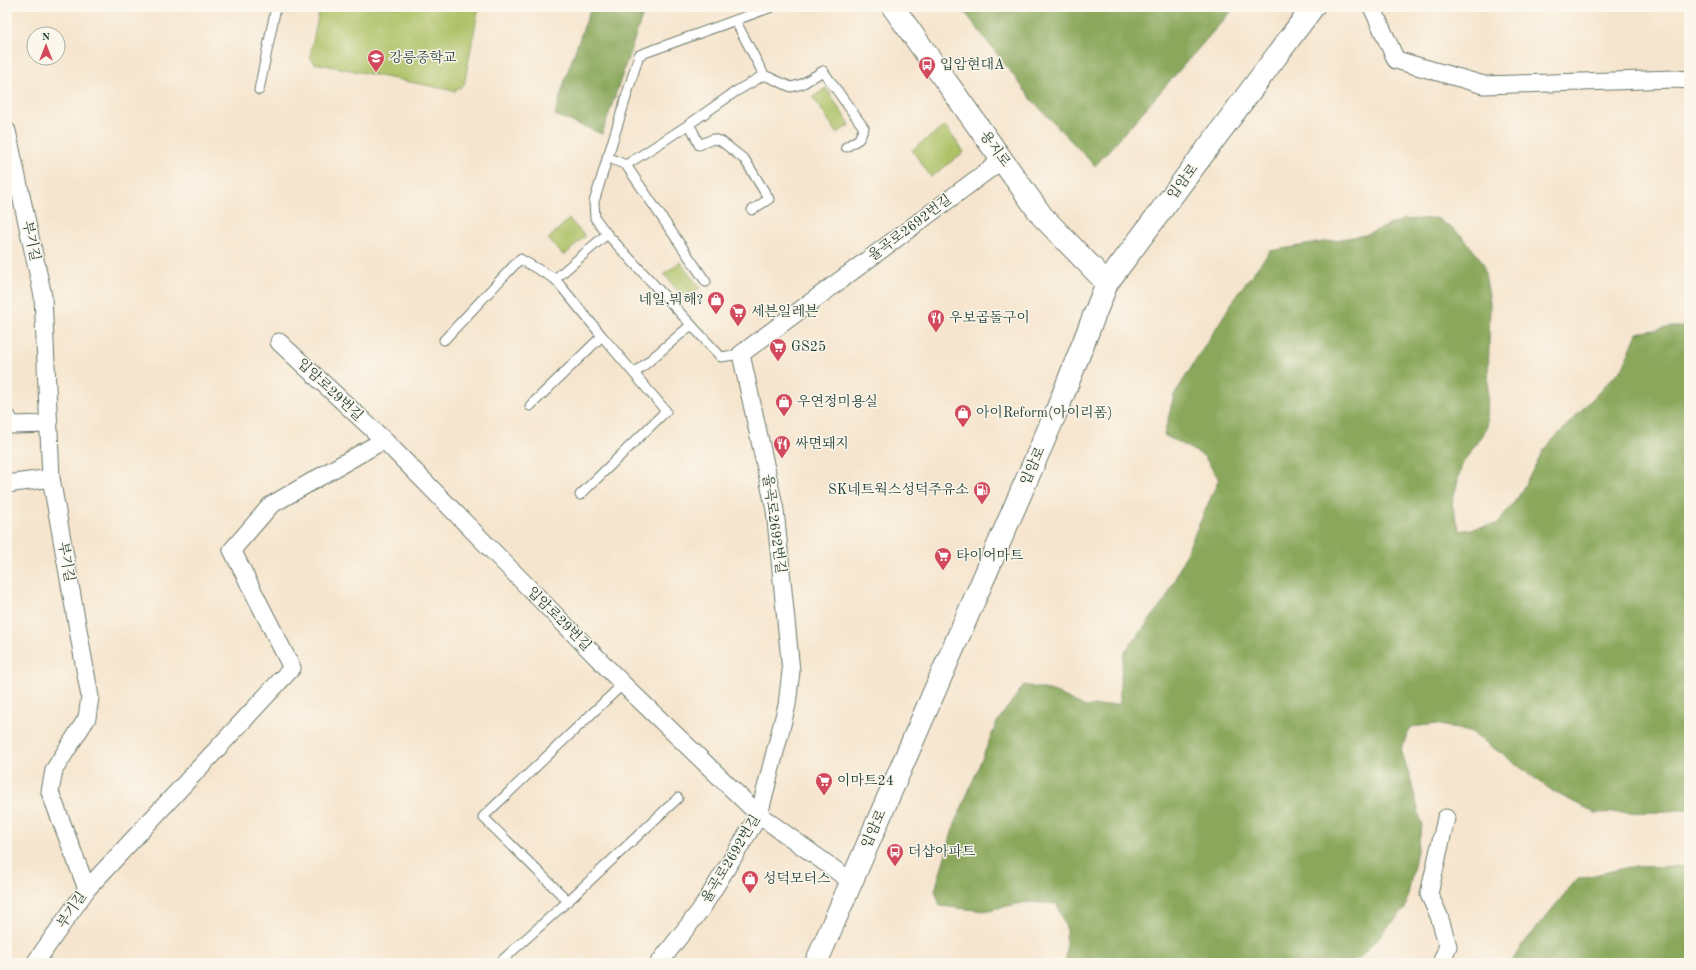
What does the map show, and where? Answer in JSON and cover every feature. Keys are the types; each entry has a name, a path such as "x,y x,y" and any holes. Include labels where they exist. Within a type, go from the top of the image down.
{"street":[{"name":"용지로","path":"893,7 1042,216 1107,283"},
{"name":"입암로","path":"816,963 1054,418 1107,283 1313,7"},
{"path":"1372,7 1396,60 1484,85 1675,79 1689,80"},
{"name":"부기길","path":"7,131 43,296 51,478 90,697 87,718 54,770 50,792 87,889 35,963"},
{"name":"율곡로2692번길","path":"659,963 702,908 759,816 787,704 791,671 775,510 741,354 1002,160"},
{"name":"입암로29번길","path":"279,342 384,440 623,684 759,816 852,882"},
{"path":"7,417 12,425 49,424"},
{"path":"87,889 292,668 232,550 271,505 384,440"},
{"path":"7,484 51,478"},
{"path":"1441,963 1448,946 1439,916 1429,894 1446,818"}],"lane":[{"path":"259,90 276,7"},
{"path":"741,354 721,357 607,234 595,218 594,202 639,55 772,7"},
{"path":"736,20 764,75 791,86 802,84 823,71 864,128 859,139 846,147"},
{"path":"626,165 688,125 735,92 764,75"},
{"path":"688,125 693,131 699,145 713,139 721,141 745,160 770,199 752,210"},
{"path":"607,157 626,165 706,282"},
{"path":"555,279 607,234"},
{"path":"444,340 520,259 555,279 666,410 580,495"},
{"path":"635,373 691,325"},
{"path":"530,406 602,336"},
{"path":"568,901 482,818 623,684"},
{"path":"499,963 678,798"}],"green space":[{"path":"320,7 479,7 464,85 455,91 314,63 310,56"},
{"path":"591,7 639,7 643,14 602,134 555,115 566,76"},
{"path":"961,7 1235,7 1095,166 1033,101"},
{"path":"826,88 850,125 837,133 813,97"},
{"path":"945,126 964,152 931,177 912,150"},
{"path":"1437,218 1462,236 1483,262 1490,302 1487,428 1462,464 1452,504 1460,531 1497,524 1518,497 1545,448 1623,367 1637,333 1671,327 1689,327 1689,809 1658,812 1595,813 1554,792 1473,733 1437,724 1411,727 1401,749 1411,781 1422,826 1405,909 1359,958 1345,963 1066,963 1066,928 1057,904 1027,902 984,911 940,906 935,890 953,829 997,722 1024,685 1053,691 1086,707 1120,704 1120,683 1124,653 1166,599 1219,479 1204,456 1164,435 1174,395 1238,293 1270,251 1365,235 1402,220"},
{"path":"569,219 585,236 564,256 548,239"},
{"path":"680,262 700,288 685,300 664,274"},
{"path":"1689,866 1689,963 1511,963 1520,948 1577,879 1629,867"}],"place":[{"name":"강릉중학교","path":"376,73"},
{"name":"입암현대A","path":"927,80"},
{"name":"네일,뭐해?","path":"716,315"},
{"name":"세븐일레븐","path":"738,327"},
{"name":"우보곱돌구이","path":"936,333"},
{"name":"GS25","path":"778,362"},
{"name":"우연정미용실","path":"784,417"},
{"name":"아이Reform(아이리폼)","path":"963,428"},
{"name":"싸면돼지","path":"782,459"},
{"name":"SK네트웍스성덕주유소","path":"982,505"},
{"name":"타이어마트","path":"943,571"},
{"name":"이마트24","path":"824,796"},
{"name":"더샵아파트","path":"895,867"},
{"name":"성덕모터스","path":"750,894"}]}
